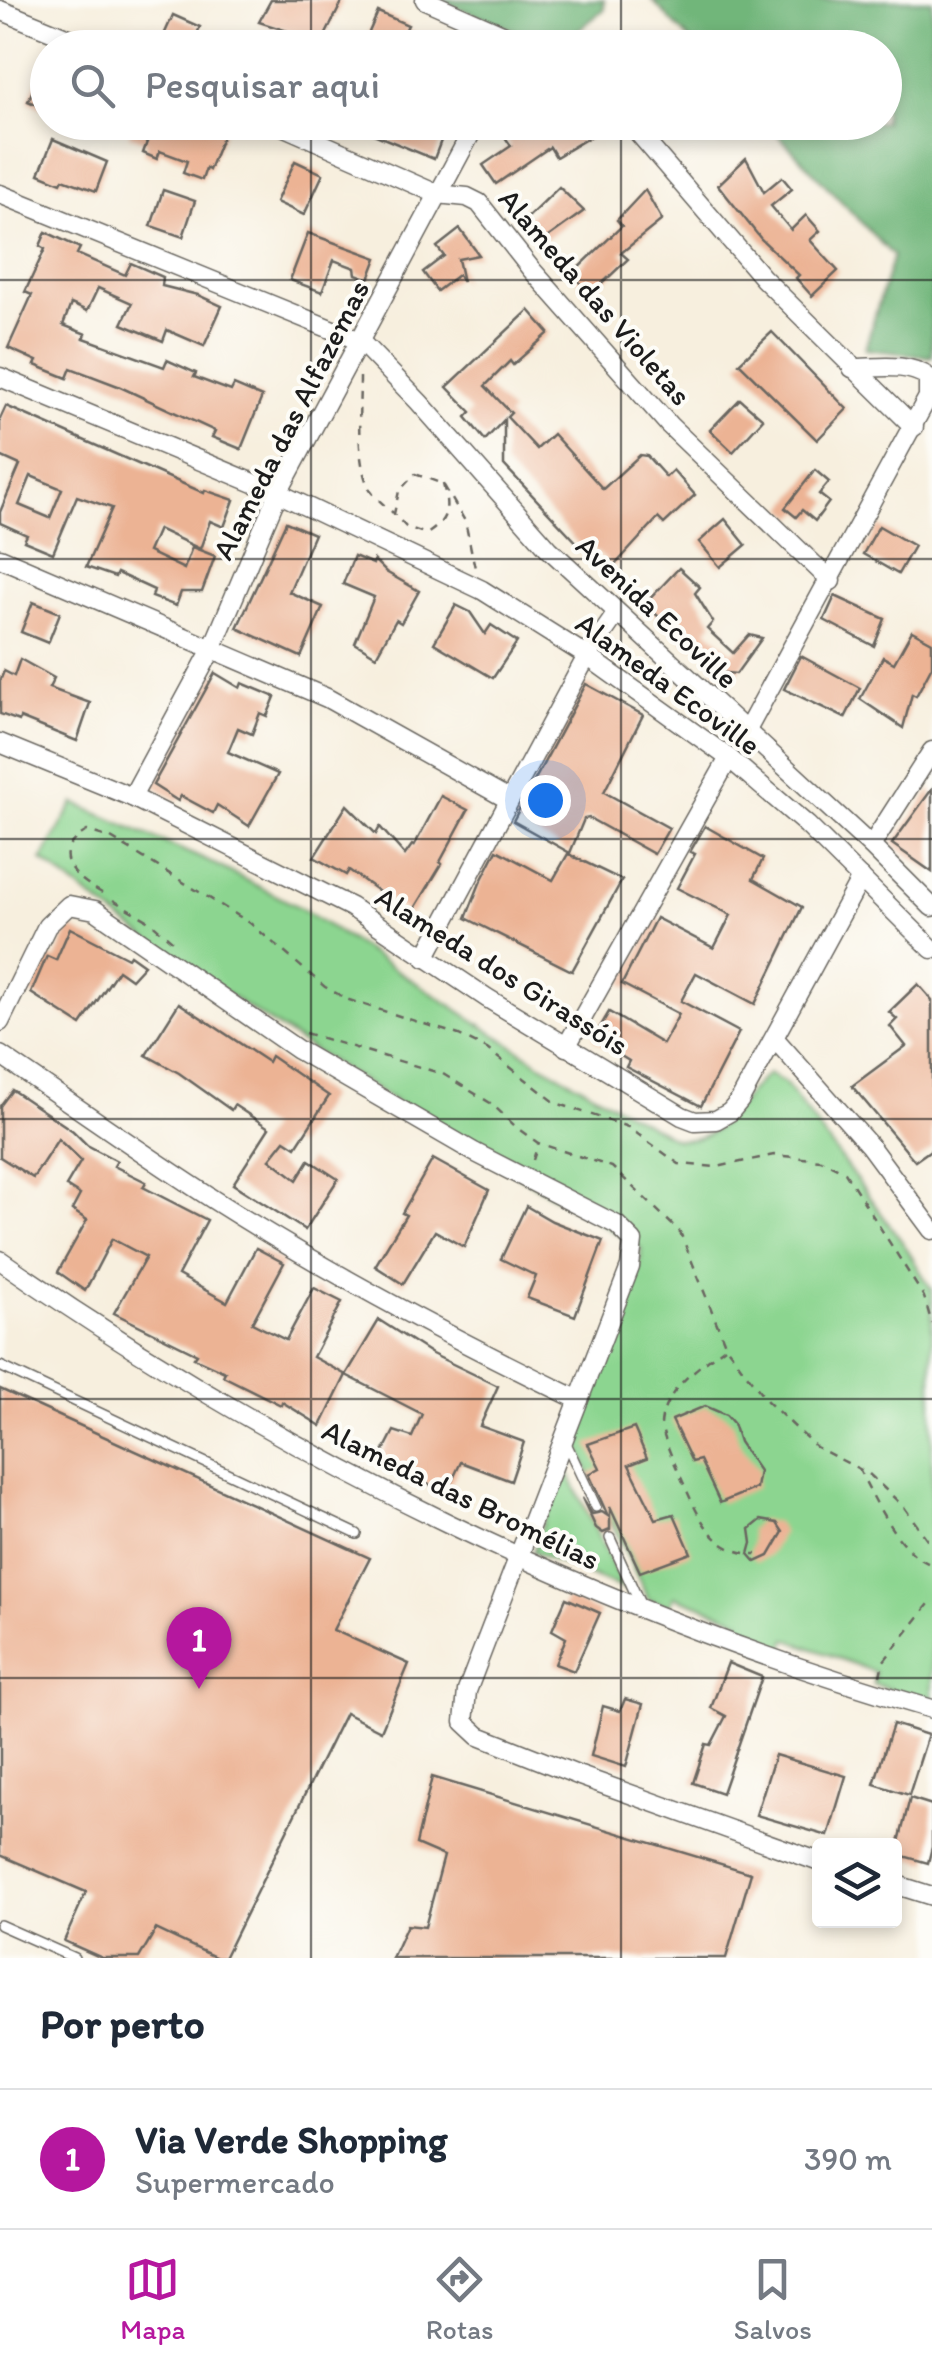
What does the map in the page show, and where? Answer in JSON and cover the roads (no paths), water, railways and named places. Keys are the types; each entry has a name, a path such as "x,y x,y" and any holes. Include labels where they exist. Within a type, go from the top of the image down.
{"street":[{"path":"424,0 490,30"},
{"path":"0,10 49,30"},
{"name":"Alameda das Violetas","path":"314,140 438,194 480,203 531,269 669,425 831,581"},
{"name":"Alameda das Alfazemas","path":"132,797 212,649 278,493 468,140"},
{"path":"644,140 763,278 914,427"},
{"path":"0,194 360,341"},
{"name":"Avenida Ecoville","path":"360,341 549,549 872,846 932,907"},
{"path":"746,732 928,397 928,378 902,367 852,368"},
{"name":"Alameda Ecoville","path":"0,376 278,493 482,590 587,656 729,758 861,878 932,950"},
{"path":"0,558 327,698 509,800"},
{"path":"424,958 587,656 617,614"},
{"name":"Alameda dos Girassóis","path":"0,743 132,797 351,907 566,1047 682,1116 707,1122 730,1112 775,1038 861,878"},
{"path":"872,846 932,751"},
{"path":"566,1047 729,758"},
{"path":"0,1022 47,926 69,906 80,905 112,920 298,1050 474,1152 618,1225 632,1242 630,1267 467,1691 464,1722 470,1730 613,1788 812,1859"},
{"path":"775,1038 870,1145 932,1230"},
{"path":"0,1055 280,1240 579,1400"},
{"name":"Alameda das Bromélias","path":"0,1260 139,1352 295,1444 518,1557 642,1611 932,1709"},
{"path":"902,1887 932,1896"}],"lane":[{"path":"0,1366 357,1534"},
{"path":"564,1439 596,1507"},
{"path":"610,1538 642,1611"},
{"path":"0,1925 74,1958"}],"place":[{"name":"Via Verde Shopping","path":"199,1689"}]}
